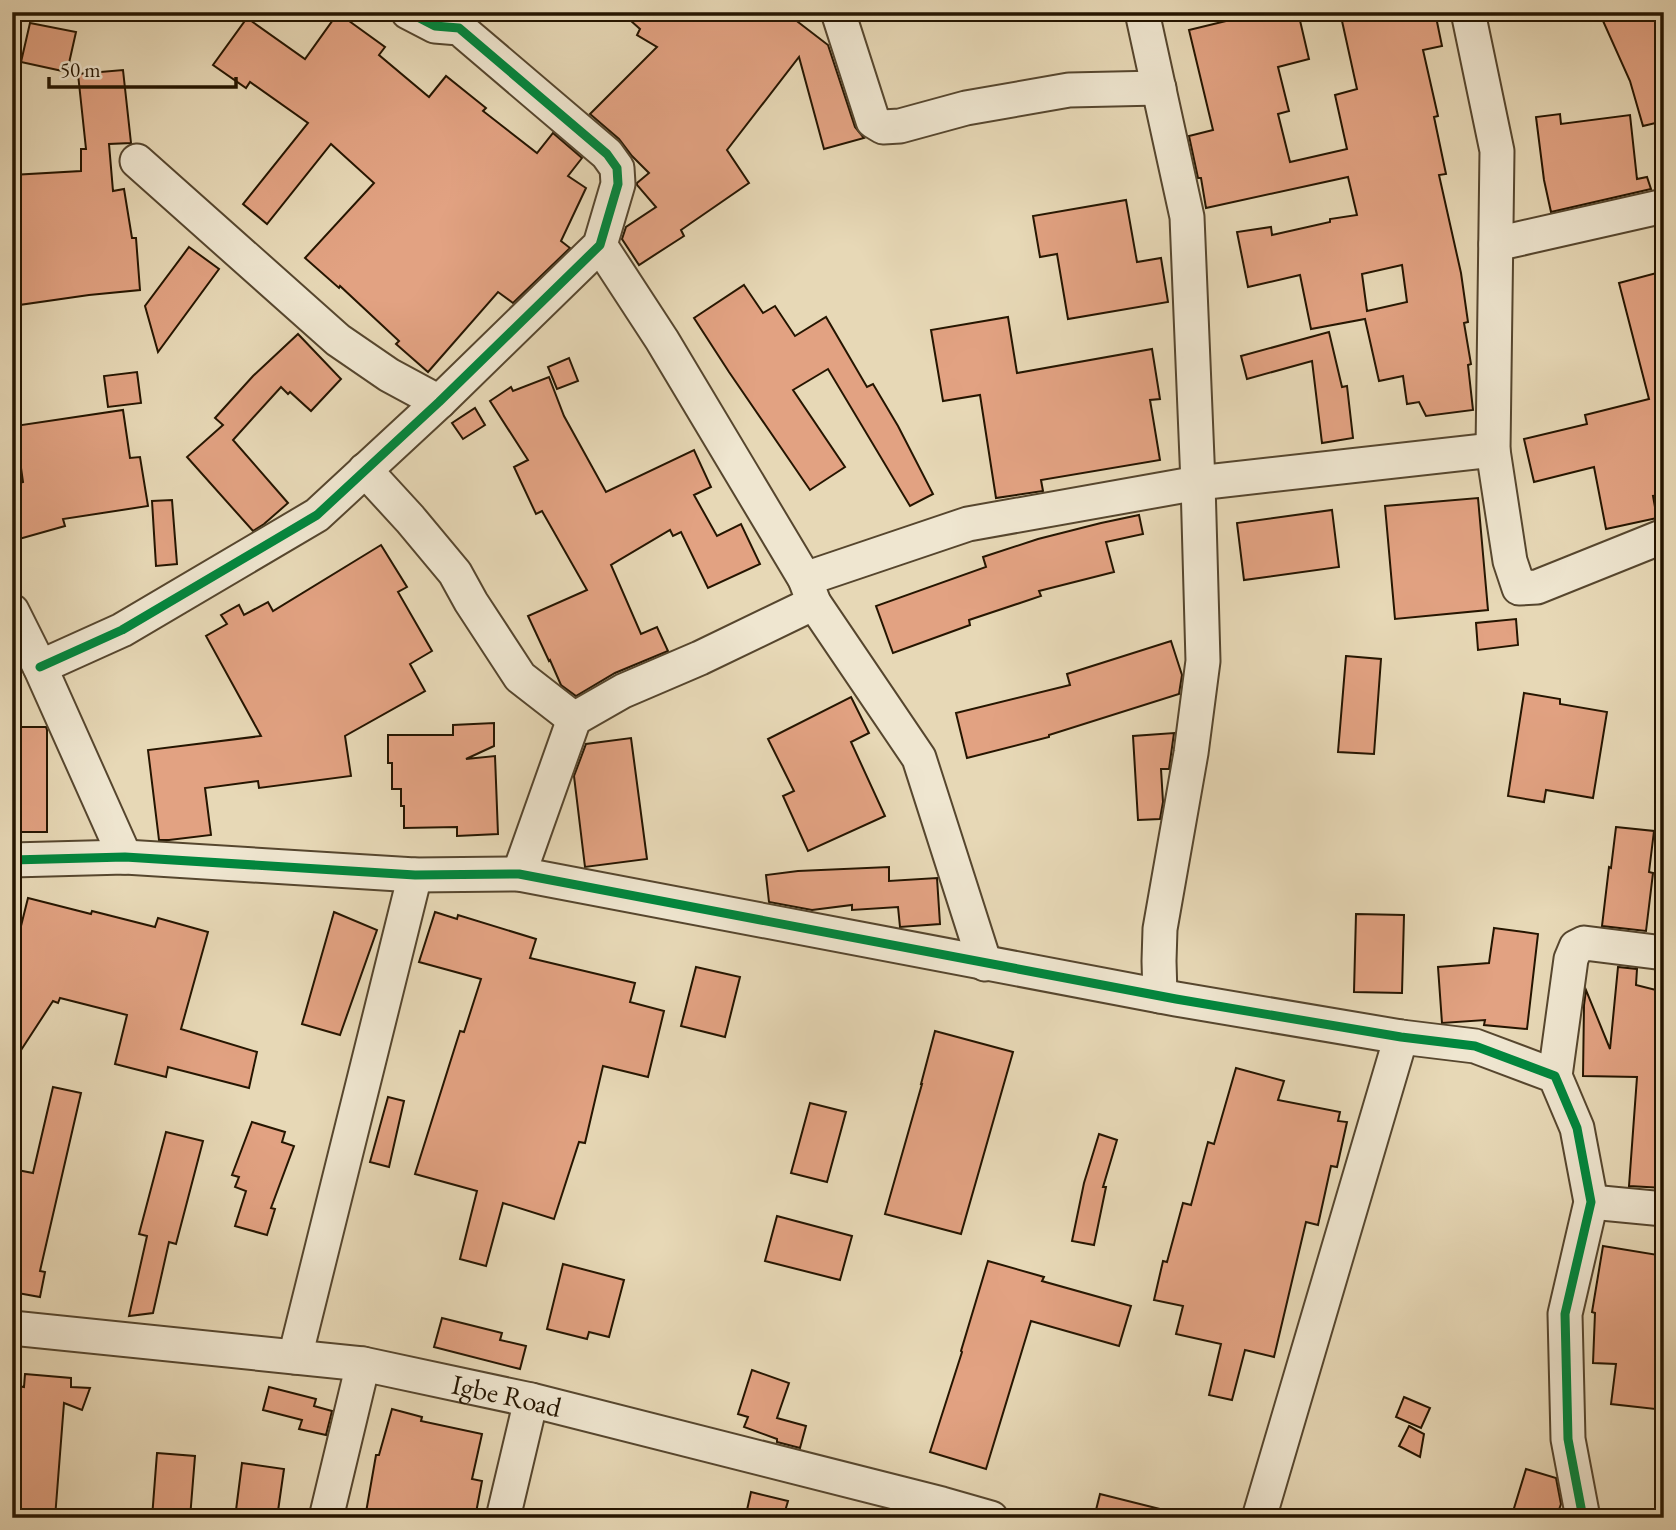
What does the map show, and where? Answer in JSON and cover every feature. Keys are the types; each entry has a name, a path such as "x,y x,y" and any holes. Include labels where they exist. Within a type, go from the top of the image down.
{"street":[{"path":"40,667 122,629 317,514 439,402 600,245 618,184 617,168 607,153 462,20 435,26 408,12"},
{"path":"838,12 873,121 883,127 900,126 966,108 1069,90 1159,88"},
{"path":"1142,12 1187,217 1203,661 1191,753 1160,929 1160,996"},
{"path":"1468,12 1497,151 1493,450 1510,561 1519,587 1537,587 1664,536"},
{"path":"137,160 338,340 389,375 439,402"},
{"path":"1496,244 1664,206"},
{"path":"600,245 663,340 810,591 919,758 985,964"},
{"path":"519,874 574,719 623,691 700,657 810,591 968,524 1198,483 1493,450"},
{"path":"365,470 455,573 520,677 574,719"},
{"path":"12,611 125,856"},
{"path":"12,860 125,856 415,874 519,874 1160,996 1401,1037 1475,1046 1555,1076"},
{"path":"295,1357 415,874"},
{"path":"1583,1518 1568,1438 1565,1314 1591,1202 1577,1128 1555,1076 1571,959 1576,947 1584,943 1664,953"},
{"path":"1259,1518 1401,1037"},
{"path":"1591,1202 1664,1209"},
{"name":"Igbe Road","path":"12,1328 363,1364 531,1400 940,1511 991,1518"},
{"path":"326,1518 363,1364"},
{"path":"503,1518 531,1400"}],"building":[{"path":"621,12 785,12 828,45 855,127 864,138 824,149 799,57 727,150 749,183 681,230 684,236 639,265 622,239 626,227 656,207 637,185 649,173 619,139 590,114 657,47 637,35 640,29"},
{"path":"1263,12 1298,12 1309,59 1278,67 1289,111 1278,114 1290,162 1347,149 1335,95 1357,89 1342,21 1381,12 1435,12 1442,46 1423,50 1438,116 1434,117 1446,174 1439,175 1461,273 1468,322 1464,323 1471,364 1468,365 1473,410 1426,416 1419,402 1407,404 1403,376 1379,381 1365,319 1311,329 1300,275 1248,287 1237,232 1271,227 1272,235 1330,222 1330,219 1357,215 1348,177 1206,208 1189,136 1213,130 1189,30","holes":["1402,265 1407,302 1367,311 1362,274"]},
{"path":"1599,12 1664,12 1664,121 1643,126 1630,81"},
{"path":"338,13 385,47 379,55 429,97 446,76 486,108 483,111 537,153 553,133 582,158 568,176 586,188 561,241 570,248 513,303 498,292 428,372 396,344 399,341 340,286 339,288 305,258 374,183 331,144 267,224 243,204 308,123 250,82 246,88 213,65 247,18 305,59"},
{"path":"30,23 76,32 67,72 21,62"},
{"path":"123,70 131,143 109,144 113,191 124,189 132,238 136,238 140,290 12,306 12,175 81,171 81,149 86,149 78,74"},
{"path":"1560,114 1561,124 1630,115 1637,179 1647,177 1651,189 1551,212 1536,117"},
{"path":"1126,200 1137,262 1161,258 1168,302 1068,319 1057,254 1040,257 1033,216"},
{"path":"189,247 219,269 158,352 145,306"},
{"path":"1664,271 1664,495 1653,496 1657,518 1606,529 1594,467 1534,482 1524,439 1587,424 1585,415 1649,399 1619,283"},
{"path":"744,285 763,313 775,306 795,336 826,317 867,387 873,384 933,494 910,506 828,369 793,390 845,467 810,490 694,318"},
{"path":"1008,317 1017,373 1152,349 1160,399 1150,400 1160,460 1041,480 1043,491 996,498 980,395 943,401 931,330"},
{"path":"1329,332 1342,387 1347,386 1353,438 1322,443 1312,361 1247,379 1241,356"},
{"path":"298,334 341,379 311,411 281,387 233,440 288,503 253,531 187,457 223,425 215,418 253,376"},
{"path":"569,358 578,381 557,389 548,367"},
{"path":"137,372 141,403 108,407 104,376"},
{"path":"549,377 564,416 606,492 694,450 711,487 694,495 717,536 741,524 760,564 708,588 681,532 673,536 670,530 611,565 641,634 657,627 668,651 615,673 576,696 561,685 528,616 587,590 542,511 536,514 514,467 528,460 490,401 511,387 513,391"},
{"path":"475,408 485,425 463,439 452,423"},
{"path":"123,410 130,458 140,457 148,506 63,519 65,526 19,539 12,514 12,485 23,482 15,426"},
{"path":"1478,498 1488,610 1395,619 1385,506"},
{"path":"172,500 177,564 156,566 152,501"},
{"path":"1332,510 1339,567 1244,580 1237,523"},
{"path":"1139,515 1143,534 1106,542 1114,572 1039,591 1041,596 969,620 970,625 893,653 876,606 986,567 983,557 1038,539"},
{"path":"381,545 407,587 398,592 432,651 410,664 425,691 345,736 351,776 259,788 258,781 205,788 211,835 159,840 148,750 261,736 206,636 227,624 221,615 239,605 244,615 268,602 273,611"},
{"path":"1516,619 1518,645 1478,650 1476,623"},
{"path":"1171,641 1182,675 1179,694 1049,737 967,758 956,713 1070,685 1067,674"},
{"path":"1346,656 1381,659 1374,754 1338,752"},
{"path":"1524,693 1560,699 1560,704 1607,712 1593,798 1546,790 1544,802 1508,796"},
{"path":"851,697 869,733 851,742 885,816 808,851 783,796 794,791 768,739"},
{"path":"494,723 494,746 466,759 495,756 498,834 457,836 457,827 404,828 401,789 392,789 388,735 453,735 453,725"},
{"path":"12,727 46,727 47,730 47,832 12,832"},
{"path":"1174,733 1169,769 1161,769 1163,802 1160,819 1138,820 1133,736"},
{"path":"631,738 647,859 585,867 574,776 586,744"},
{"path":"1616,827 1654,831 1649,872 1653,873 1646,931 1602,926"},
{"path":"889,867 889,881 937,878 940,924 900,927 898,907 852,910 852,905 812,910 769,902 766,875"},
{"path":"28,898 155,927 158,918 208,932 181,1029 257,1052 249,1088 168,1067 166,1077 115,1064 127,1015 60,998 58,1003 53,1001 12,1064 12,949 15,950"},
{"path":"334,912 377,930 340,1035 302,1024"},
{"path":"435,912 457,919 458,915 536,939 530,958 635,983 630,1002 664,1011 648,1077 603,1066 585,1143 579,1142 554,1219 503,1203 486,1266 460,1259 477,1191 415,1174 460,1031 464,1032 481,979 419,962"},
{"path":"1356,914 1404,915 1402,993 1354,992"},
{"path":"1494,928 1538,934 1527,1029 1484,1025 1485,1020 1442,1023 1438,967 1489,963"},
{"path":"696,967 740,977 725,1037 681,1026"},
{"path":"1618,967 1637,969 1636,985 1664,992 1664,1188 1629,1186 1637,1077 1583,1076 1586,990 1610,1049"},
{"path":"935,1031 1013,1052 961,1234 885,1214"},
{"path":"1236,1068 1284,1081 1278,1100 1340,1112 1338,1121 1347,1122 1337,1167 1331,1166 1318,1225 1306,1222 1274,1357 1245,1350 1232,1400 1209,1395 1221,1344 1176,1334 1183,1306 1154,1300 1163,1261 1167,1262 1183,1203 1191,1205 1208,1142 1214,1144"},
{"path":"53,1087 81,1093 40,1271 45,1272 40,1297 12,1292 18,1256 12,1255 12,1169 33,1173"},
{"path":"388,1097 404,1101 389,1167 370,1162"},
{"path":"810,1103 846,1112 827,1182 791,1173"},
{"path":"252,1122 285,1132 282,1142 294,1146 271,1208 275,1209 267,1235 235,1226 246,1191 235,1187 239,1177 232,1175"},
{"path":"166,1132 203,1141 176,1244 169,1242 153,1313 129,1316 147,1236 139,1234"},
{"path":"1099,1134 1117,1140 1103,1187 1106,1187 1094,1245 1072,1241 1084,1183"},
{"path":"777,1216 852,1236 840,1280 765,1261"},
{"path":"1603,1246 1664,1256 1664,1410 1611,1404 1616,1364 1593,1363 1595,1313 1592,1312"},
{"path":"988,1261 1044,1277 1042,1281 1131,1306 1119,1346 1031,1321 986,1469 930,1452"},
{"path":"563,1264 624,1280 609,1337 589,1332 587,1339 547,1329"},
{"path":"442,1318 502,1333 500,1340 526,1346 520,1369 434,1347"},
{"path":"752,1370 789,1383 777,1418 806,1426 800,1448 777,1442 777,1439 744,1427 748,1417 738,1414"},
{"path":"25,1374 71,1378 71,1387 90,1388 82,1410 64,1403 55,1518 12,1518 18,1419 12,1418 12,1385 24,1387"},
{"path":"269,1387 316,1399 314,1406 332,1411 326,1435 299,1429 302,1420 263,1410"},
{"path":"1404,1397 1430,1408 1421,1428 1396,1417"},
{"path":"392,1409 422,1417 421,1421 482,1434 472,1479 482,1481 475,1518 365,1518 376,1455 379,1455"},
{"path":"1409,1426 1424,1434 1420,1457 1399,1446"},
{"path":"157,1453 195,1456 190,1518 152,1518"},
{"path":"242,1463 284,1469 277,1518 235,1518"},
{"path":"1526,1469 1556,1478 1561,1504 1556,1518 1511,1518"},
{"path":"751,1492 788,1501 783,1518 747,1510"},
{"path":"1100,1494 1164,1510 1163,1518 1094,1518"}],"cycle path":[{"path":"40,667 122,630 317,515 439,402 600,245 618,184 617,168 607,154 459,28 435,26 408,12"},
{"path":"12,860 125,857 415,875 519,874 1176,999 1401,1037 1475,1046 1555,1076 1577,1128 1591,1202 1565,1314 1568,1439 1583,1518"}]}
